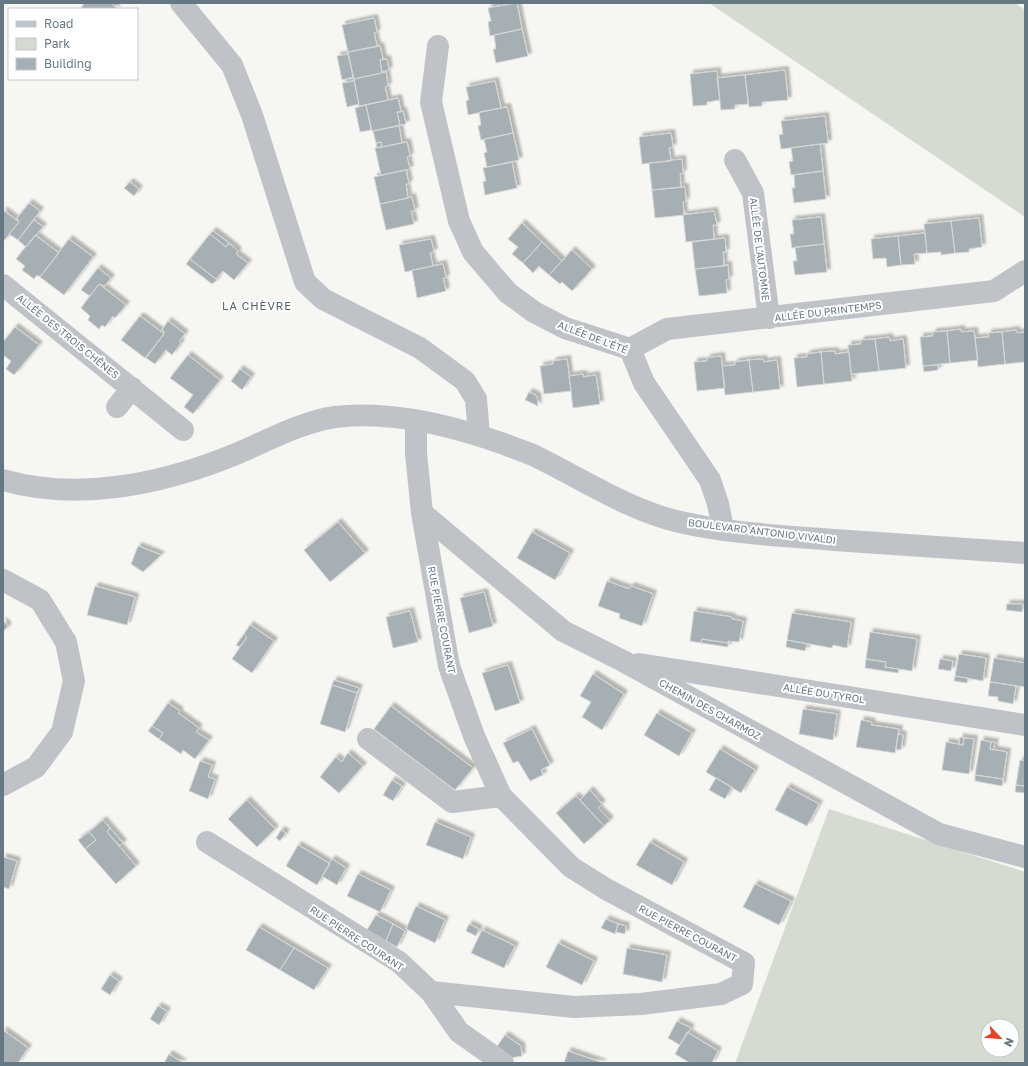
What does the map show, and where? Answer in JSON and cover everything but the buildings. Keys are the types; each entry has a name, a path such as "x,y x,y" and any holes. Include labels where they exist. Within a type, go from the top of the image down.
{"street":[{"path":"181,3 232,65 252,115 305,282 323,299 420,348 465,381 476,399 479,435"},
{"name":"ALLÉE DE L'ÉTÉ","path":"438,46 431,102 459,221 473,252 508,293 534,312 565,328 630,349 644,383 710,480 718,504 723,528"},
{"name":"ALLÉE DE L'AUTOMNE","path":"734,160 753,193 769,318"},
{"name":"ALLÉE DU PRINTEMPS","path":"630,349 667,329 994,292 1025,271"},
{"name":"ALLÉE DES TROIS CHÊNES","path":"3,285 182,430"},
{"path":"117,407 132,388"},
{"name":"BOULEVARD ANTONIO VIVALDI","path":"3,480 70,490 121,486 158,479 225,458 289,430 334,417 376,416 456,427 479,435 539,457 587,484 628,503 676,521 793,537 1025,553"},
{"name":"RUE PIERRE COURANT","path":"207,842 399,962 431,992 574,1007 641,1004 721,994 742,984 744,963 606,889 571,866 501,796 474,736 449,666 422,513 416,453 416,421"},
{"name":"CHEMIN DES CHARMOZ","path":"422,513 563,631 623,661 939,834 1025,857"},
{"path":"3,580 40,600 66,642 74,680 62,732 36,767 3,785"},
{"name":"ALLÉE DU TYROL","path":"623,661 1025,725"},
{"path":"368,739 452,802 501,796"},
{"path":"431,992 459,1032 503,1063"}],"green space":[{"path":"709,3 1015,3 1025,10 1025,217"},
{"path":"829,809 1025,872 1025,1063 735,1063"}],"district":[{"name":"LA CHÈVRE","path":"257,306"}]}
